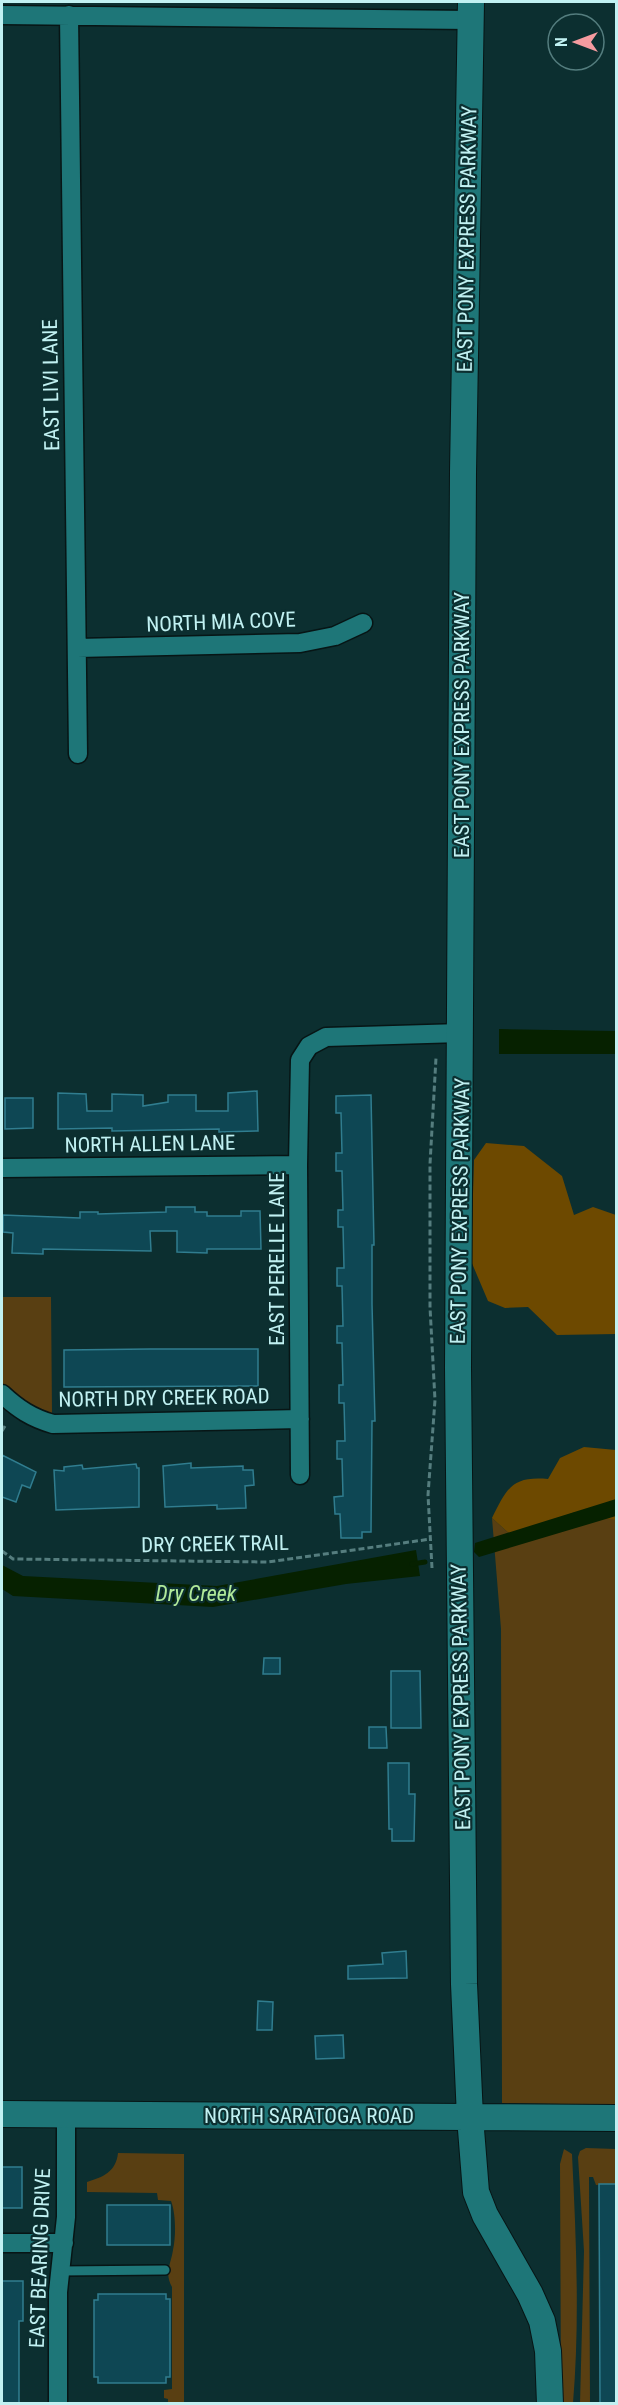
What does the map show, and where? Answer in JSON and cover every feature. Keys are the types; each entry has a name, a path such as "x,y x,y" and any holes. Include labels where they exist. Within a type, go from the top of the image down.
{"street":[{"path":"2,15 471,11"},
{"name":"EAST PONY EXPRESS PARKWAY","path":"471,11 463,472 458,1368 464,1972 470,2116 476,2192 485,2215 530,2294 542,2321 548,2351 550,2403"},
{"name":"EAST LIVI LANE","path":"69,15 78,754"},
{"name":"NORTH MIA COVE","path":"77,648 300,643 334,636 363,623"},
{"name":"EAST PERELLE LANE","path":"300,1474 299,1065 309,1046 326,1037 461,1033"},
{"name":"NORTH ALLEN LANE","path":"2,1168 298,1165"},
{"name":"NORTH DRY CREEK ROAD","path":"2,1394 33,1418 53,1424 300,1419"},
{"name":"NORTH SARATOGA ROAD","path":"2,2114 616,2118"},
{"name":"EAST BEARING DRIVE","path":"58,2403 60,2271 66,2217 66,2115"},
{"path":"2,2243 64,2243"}],"lane":[{"path":"60,2271 165,2270"}],"path":[{"path":"432,1568 428,1495 435,1400 430,1307 430,1164 436,1058"},
{"path":"2,1431 5,1426"},
{"name":"DRY CREEK TRAIL","path":"2,1551 13,1559 268,1562 431,1539"}],"shaded area":[{"path":"486,1143 524,1146 562,1176 574,1215 593,1207 616,1215 616,1334 557,1335 528,1307 505,1308 488,1301 471,1261 474,1160"},
{"path":"2,1297 51,1297 52,1413 28,1407 2,1383"},
{"path":"584,1447 616,1450 616,1520 575,1512 513,1537 492,1518 512,1486 526,1480 548,1479 560,1458"},
{"path":"575,1512 616,1518 616,2105 502,2103 501,1629 492,1518 513,1537"},
{"path":"586,2148 616,2149 616,2184 596,2185 593,2177 589,2177 590,2404 580,2403 584,2251 578,2157 580,2151"},
{"path":"564,2149 572,2154 575,2216 577,2310 573,2403 561,2403 560,2164"},
{"path":"118,2153 184,2154 184,2403 168,2403 168,2399 164,2398 164,2390 172,2389 172,2287 168,2273 175,2225 171,2201 158,2200 157,2193 87,2192 87,2182 108,2173 115,2165"}],"water":[{"path":"499,1029 616,1031 616,1054 499,1054"},
{"path":"616,1499 616,1516 479,1557 474,1552 475,1543"},
{"path":"416,1550 420,1576 346,1584 213,1607 13,1596 2,1589 2,1565 23,1576 217,1586"}],"building":[{"path":"257,1091 258,1131 58,1129 58,1093 86,1094 87,1111 112,1111 112,1094 143,1095 143,1106 168,1102 168,1095 196,1095 196,1111 228,1111 228,1093"},
{"path":"371,1095 375,1421 372,1421 371,1532 362,1532 362,1538 341,1538 340,1514 335,1514 334,1497 343,1496 342,1459 337,1459 337,1441 345,1441 344,1403 339,1403 339,1385 343,1385 342,1343 337,1343 337,1326 343,1326 342,1286 337,1286 337,1268 344,1268 343,1227 338,1227 338,1210 343,1210 342,1171 336,1171 336,1153 342,1153 341,1113 336,1113 336,1096"},
{"path":"5,1098 33,1098 33,1128 5,1129"},
{"path":"166,1207 195,1207 195,1212 207,1212 207,1216 241,1216 241,1211 260,1211 261,1249 207,1249 207,1253 177,1252 177,1231 150,1231 151,1251 43,1249 43,1254 12,1253 13,1233 3,1232 3,1215 80,1218 80,1212 98,1212 98,1214 166,1212"},
{"path":"258,1349 258,1386 64,1387 64,1350"},
{"path":"2,1455 36,1472 30,1488 22,1485 16,1502 2,1497"},
{"path":"191,1463 191,1468 243,1466 243,1470 253,1470 254,1485 245,1486 246,1508 217,1509 217,1505 165,1507 163,1466"},
{"path":"136,1464 139,1468 139,1507 56,1510 54,1470 64,1471 64,1467 82,1465 83,1469"},
{"path":"264,1658 280,1658 280,1674 263,1674"},
{"path":"391,1671 420,1671 421,1728 391,1728"},
{"path":"369,1727 386,1727 387,1748 369,1748"},
{"path":"388,1763 409,1763 409,1794 415,1794 414,1841 392,1841 392,1829 389,1829"},
{"path":"406,1951 407,1978 348,1979 348,1966 383,1964 382,1953"},
{"path":"258,2001 273,2002 272,2030 257,2030"},
{"path":"343,2035 344,2058 316,2059 315,2036"},
{"path":"2,2167 22,2167 22,2208 2,2208"},
{"path":"599,2184 616,2184 616,2403 600,2403"},
{"path":"107,2205 170,2205 170,2245 107,2245"},
{"path":"2,2281 23,2281 23,2321 19,2321 19,2403 2,2403"},
{"path":"98,2294 166,2294 166,2299 170,2299 170,2377 166,2377 166,2383 98,2383 98,2377 94,2377 94,2300 98,2300"}],"waterway":[{"name":"Dry Creek","path":"412,1564 425,1562"}]}
